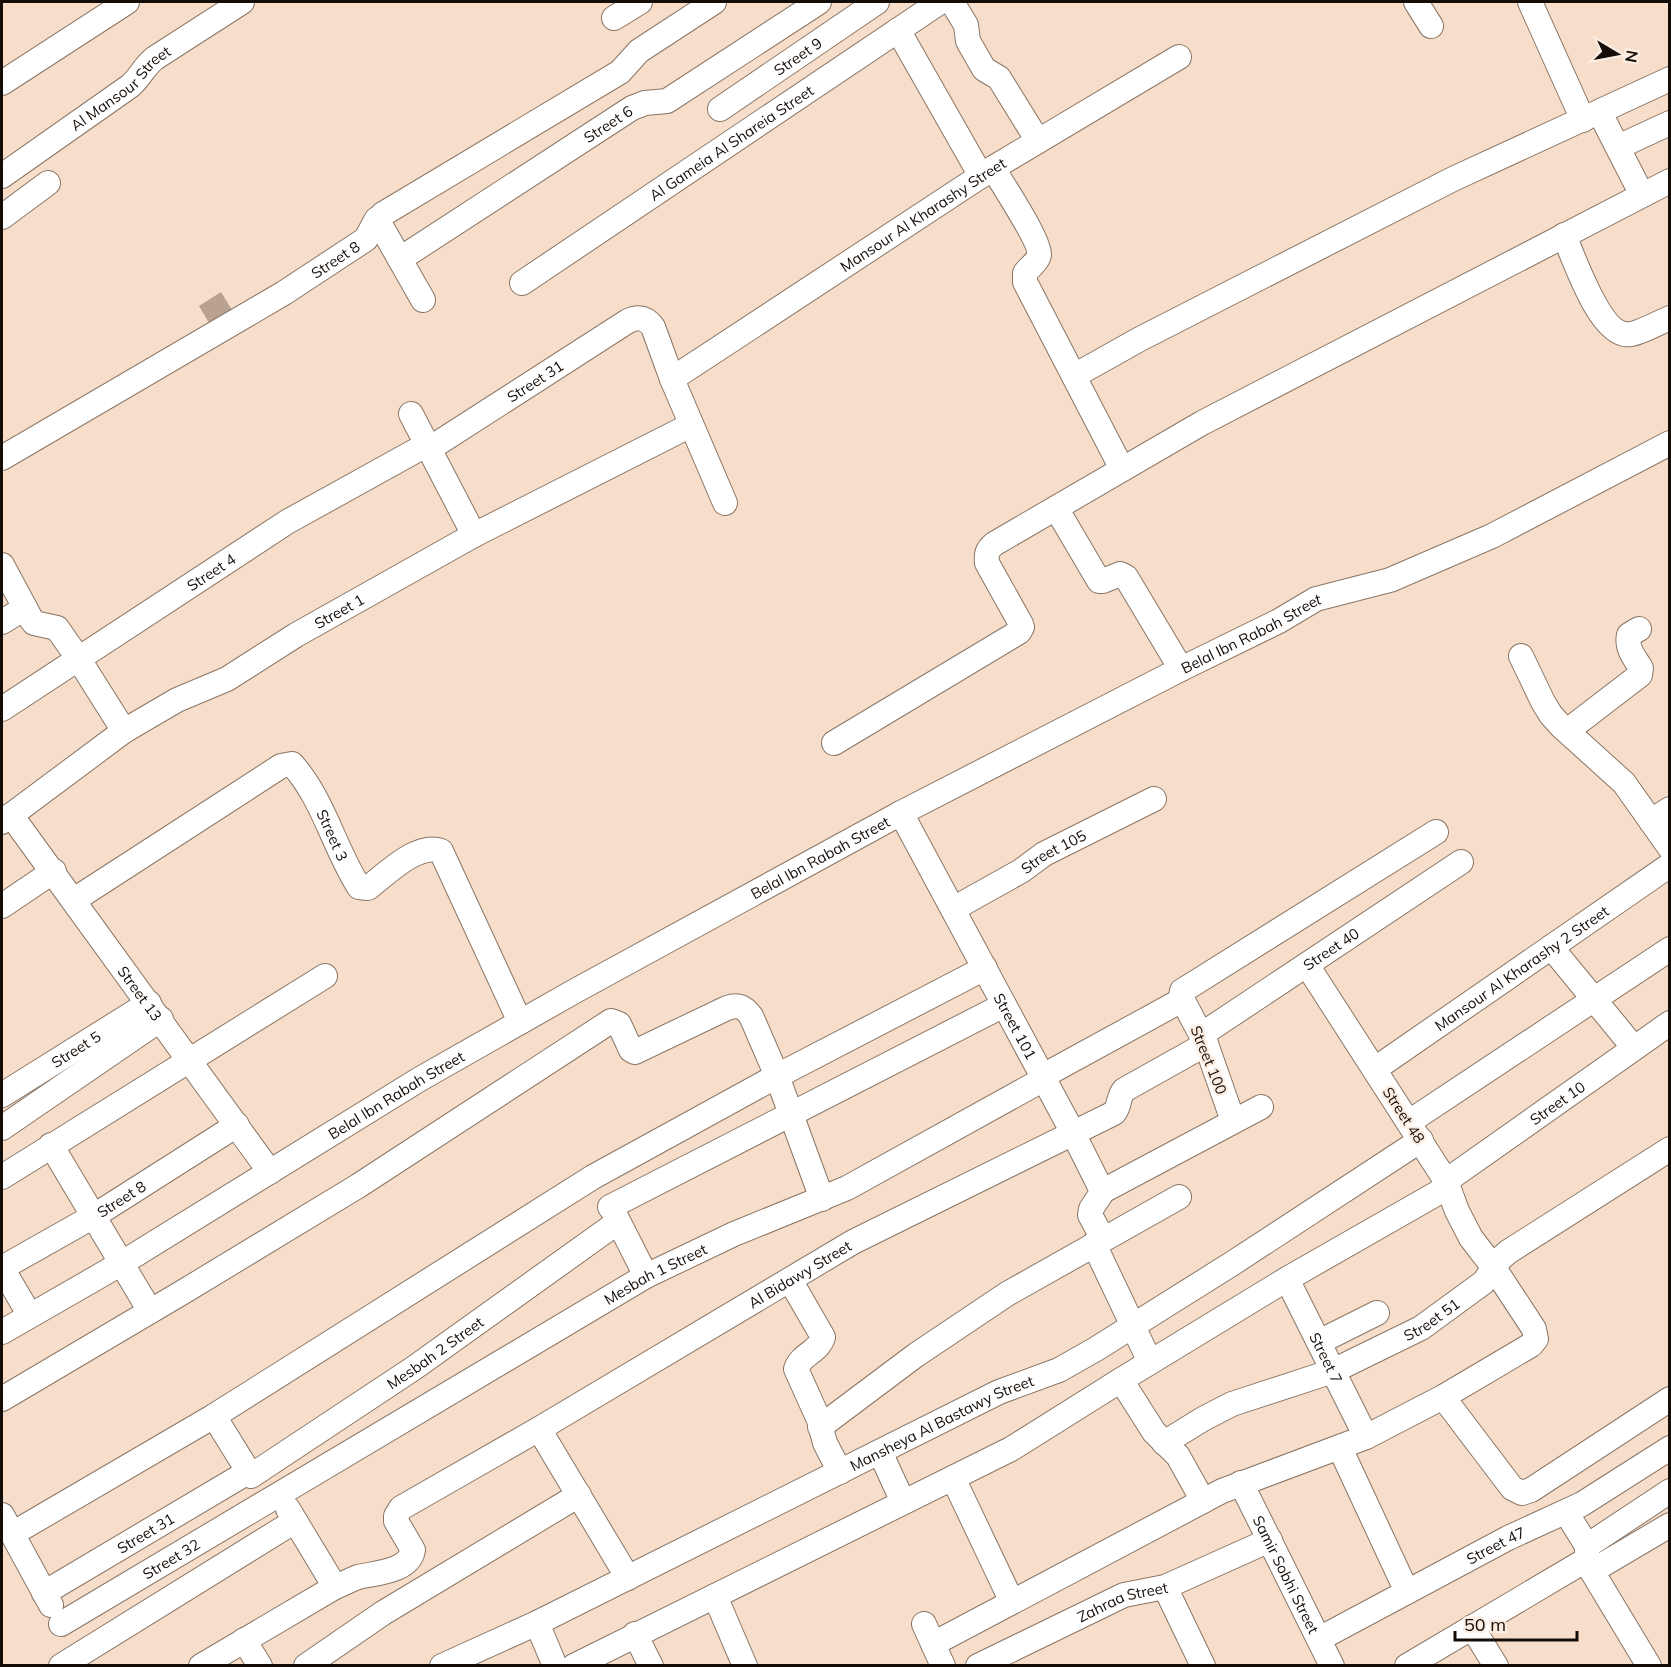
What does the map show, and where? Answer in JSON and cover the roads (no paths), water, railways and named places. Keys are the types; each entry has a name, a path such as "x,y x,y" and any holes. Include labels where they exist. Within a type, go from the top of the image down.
{"street":[{"path":"2,83 127,2"},
{"name":"Al Mansour Street","path":"2,176 130,86 146,65 155,58 242,2"},
{"path":"614,18 640,2"},
{"name":"Street 8","path":"2,458 284,293 366,239 377,219 620,72 639,51 714,2"},
{"name":"Street 6","path":"400,259 632,108 645,103 667,101 819,2"},
{"path":"830,2 845,24"},
{"name":"Street 9","path":"720,110 877,2"},
{"name":"Al Gameia Al Shareia Street","path":"522,283 940,2"},
{"path":"952,2 966,25 969,41 984,69 999,78 1038,141"},
{"path":"1416,2 1431,26"},
{"path":"1530,2 1592,116 1618,147 1642,195"},
{"path":"898,30 987,172 1036,245 1039,255 1025,273 1025,282 1122,469"},
{"name":"Mansour Al Kharashy Street","path":"672,379 987,172 1179,57"},
{"path":"1074,376 1140,339 1453,179 1670,79"},
{"path":"1618,147 1670,123"},
{"path":"834,743 1019,632 1021,624 990,572 986,555 994,544 1202,423 1670,181"},
{"path":"2,217 48,183"},
{"path":"377,219 423,300"},
{"path":"1564,236 1600,314 1616,332 1630,335 1670,318"},
{"name":"Street 31","path":"427,447 628,321 642,318 653,327 672,379"},
{"path":"672,379 725,503"},
{"path":"411,414 474,536"},
{"name":"Street 1","path":"7,818 124,731 177,700 227,679 296,635 474,536 691,424"},
{"name":"Belal Ibn Rabah Street","path":"2,1332 29,1314 77,1290 122,1263 420,1079 901,813 1279,621 1316,599 1390,580 1492,536 1670,443"},
{"name":"Street 4","path":"2,709 287,522 427,447"},
{"path":"1056,508 1099,580 1103,581 1120,574 1126,577 1181,669"},
{"path":"2,566 34,622 57,628 124,731"},
{"path":"2,622 25,608"},
{"path":"1567,731 1640,675 1641,668 1627,643 1629,635 1639,629"},
{"path":"1521,656 1543,702 1567,731 1660,815 1670,848"},
{"name":"Street 3","path":"74,900 281,766 292,764 301,774 325,815 359,887 368,888 415,853 432,848 441,851 520,1022"},
{"name":"Street 105","path":"953,909 1021,871 1044,854 1154,799"},
{"name":"Street 101","path":"901,813 1044,1078 1101,1192"},
{"name":"Street 13","path":"7,818 54,871 270,1172"},
{"path":"1182,1000 1181,994 1184,989 1436,832"},
{"name":"Street 40","path":"1204,1040 1307,965 1461,862"},
{"name":"Mansour Al Kharashy 2 Street","path":"1375,1069 1670,865"},
{"path":"2,906 54,871"},
{"path":"1551,947 1634,1048"},
{"name":"Mansheya Al Bastawy Street","path":"442,1665 537,1623 999,1392 1059,1370 1233,1263 1593,999 1670,949"},
{"name":"Street 48","path":"1307,965 1447,1184 1471,1239 1494,1268 1534,1329 1536,1339 1531,1345 1443,1397"},
{"path":"295,1521 75,1662 61,1624 5,1524 214,1416 593,1177 777,1076 985,968"},
{"path":"2,1177 325,976"},
{"name":"Street 100","path":"1182,1000 1204,1040 1233,1121"},
{"name":"Mesbah 1 Street","path":"279,1495 646,1276 734,1234 822,1199 877,1172 1182,1000"},
{"path":"2,1399 358,1186 611,1021 619,1024 630,1050 635,1052 727,1008 737,1005 745,1008 751,1016 777,1076 822,1199"},
{"name":"Mesbah 2 Street","path":"254,1472 414,1368 614,1214 791,1114 1004,1005"},
{"path":"2,1128 155,1011"},
{"name":"Street 5","path":"2,1095 155,1011"},
{"name":"Street 10","path":"574,1665 954,1478 1034,1436 1150,1362 1447,1184 1670,1023"},
{"name":"Al Bidawy Street","path":"335,1587 355,1578 387,1571 410,1558 413,1550 396,1521 401,1508 890,1223 1114,1113 1124,1090 1204,1040"},
{"path":"1150,1362 1098,1242 1090,1215 1101,1192 1261,1107"},
{"name":"Street 8","path":"2,1268 94,1216 237,1125"},
{"path":"51,1145 150,1311"},
{"name":"Street 51","path":"1164,1443 1232,1404 1333,1371 1421,1328 1484,1282 1508,1252 1670,1149"},
{"path":"593,1177 646,1276"},
{"path":"820,1427 925,1349 1007,1294 1179,1197"},
{"path":"2,1268 29,1314"},
{"name":"Street 7","path":"1287,1279 1366,1437"},
{"path":"790,1280 823,1337 819,1345 801,1359 796,1369 815,1411 825,1443 840,1472"},
{"path":"1319,1342 1377,1313"},
{"path":"1121,1380 1154,1432 1178,1456 1203,1501"},
{"path":"943,1665 928,1634 1012,1602 1241,1483 1366,1437 1443,1397 1512,1488 1522,1493 1531,1490 1670,1399"},
{"path":"201,1665 335,1587 279,1495 254,1472 214,1416"},
{"path":"539,1429 628,1578"},
{"path":"1340,1448 1407,1592"},
{"name":"Street 47","path":"1319,1639 1508,1538 1566,1512 1670,1448"},
{"path":"880,1452 903,1503"},
{"name":"Street 31","path":"44,1593 254,1472"},
{"path":"954,1478 1012,1602"},
{"name":"Samir Sobhi Street","path":"1241,1483 1332,1665"},
{"path":"1588,1559 1670,1491"},
{"name":"Street 32","path":"61,1624 279,1495"},
{"path":"306,1665 383,1613 579,1496"},
{"path":"1566,1512 1588,1559 1649,1665"},
{"path":"1407,1665 1588,1559 1670,1524"},
{"name":"Zahraa Street","path":"978,1665 1124,1595 1165,1587 1270,1540"},
{"path":"1165,1587 1203,1665"},
{"path":"715,1596 745,1665"},
{"path":"537,1623 555,1665"},
{"path":"1472,1627 1496,1665"},
{"path":"635,1634 651,1665"},
{"path":"244,1640 260,1665"}]}
